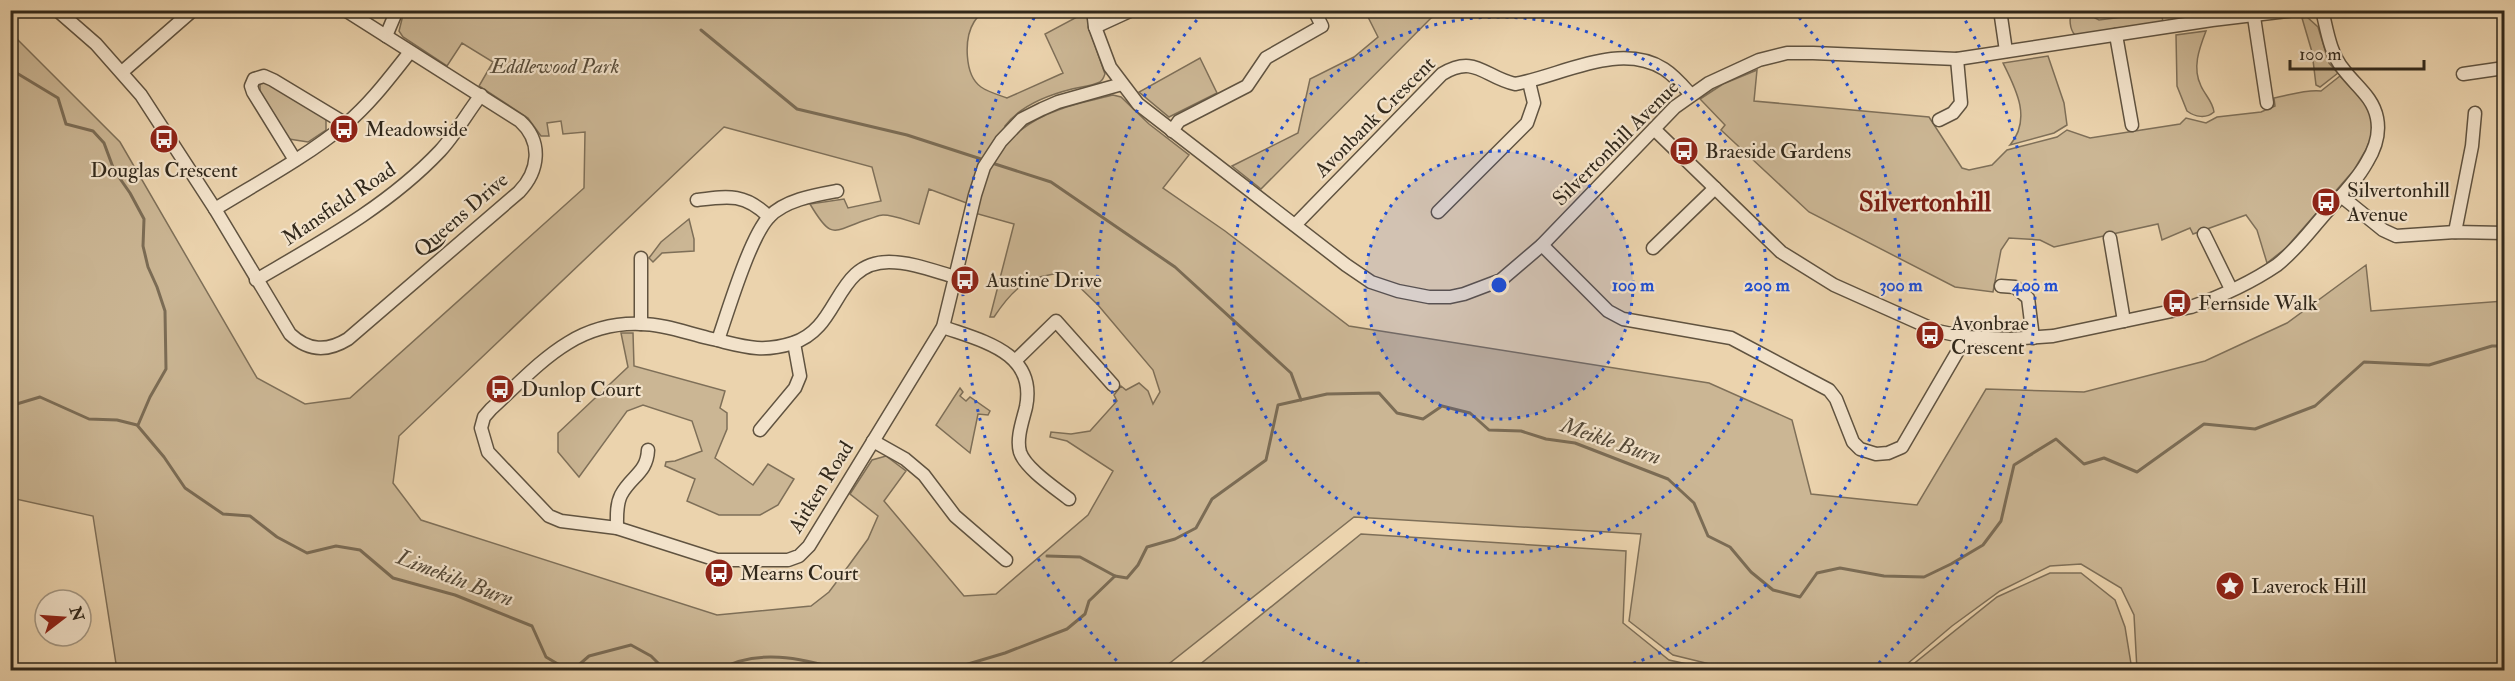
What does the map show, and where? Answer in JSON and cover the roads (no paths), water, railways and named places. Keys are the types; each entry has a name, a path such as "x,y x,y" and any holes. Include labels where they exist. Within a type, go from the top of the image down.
{"street":[{"path":"57,10 96,44 122,72 158,120 215,209 256,280"},
{"name":"Queens Drive","path":"256,280 290,334 297,340 315,348 332,347 348,339 528,182 535,166 536,156 532,135 520,121 345,10"},
{"path":"386,36 397,10"},
{"path":"1094,18 1132,10"},
{"path":"1172,131 1179,121 1247,86 1266,58 1322,26 1314,10"},
{"path":"2000,10 2006,51"},
{"name":"Silvertonhill Avenue","path":"1094,18 1110,67 1138,104 1172,131 1371,282 1398,291 1429,297 1450,297 1480,290 1501,280 1542,245 1675,107 1732,70 1759,60 1787,53 1957,59 2212,20 2254,17 2295,10"},
{"path":"1654,129 1781,252 1834,285 1937,331 1966,337 2010,339 2052,336 2191,307 2231,289 2268,270 2286,257 2341,196 2367,162 2377,136 2378,121 2375,110 2363,90 2343,70 2337,59 2322,10"},
{"path":"122,72 190,11"},
{"path":"2254,17 2267,103"},
{"path":"2116,35 2132,125"},
{"path":"215,209 295,160 346,124 375,96 410,52"},
{"name":"Avonbank Crescent","path":"1295,225 1442,74 1454,66 1467,64 1480,67 1502,81 1515,84 1614,59 1632,58 1663,68 1691,95"},
{"path":"1939,120 1953,113 1961,103 1957,59"},
{"path":"2463,74 2505,68"},
{"path":"295,160 253,92 250,86 254,79 264,76 273,80 346,124"},
{"path":"1438,212 1527,123 1534,103 1529,82"},
{"name":"Aitken Road","path":"794,343 765,348 745,348 641,324 608,327 570,340 484,417 481,428 488,452 549,516 561,521 617,528 708,559 788,560 799,556 810,546 944,327 975,195 984,167 1001,141 1022,119 1042,109 1058,102 1122,84"},
{"name":"Mansfield Road","path":"256,280 345,228 398,192 442,150 481,95"},
{"path":"2455,232 2472,146 2475,113"},
{"path":"1653,248 1715,188"},
{"path":"718,340 754,241 769,217 798,200 837,191"},
{"path":"698,200 730,196 743,198 759,206 769,217"},
{"path":"2341,196 2383,230 2397,236 2455,232 2505,233"},
{"path":"2204,234 2231,289"},
{"path":"2110,238 2124,321"},
{"path":"1542,245 1608,311 1623,320 1731,338 1822,384 1836,399 1853,442 1860,449 1876,454 1888,453 1902,447 1966,337"},
{"path":"641,258 641,324"},
{"path":"760,430 795,388 800,376 794,343 814,333 826,319 855,273 867,265 890,262 955,277"},
{"path":"2001,286 2015,287 2028,298 2033,338"},
{"path":"1016,360 1056,321 1113,385"},
{"path":"944,327 996,347 1016,360 1026,382 1027,394 1018,440 1020,453 1029,466 1069,499"},
{"path":"873,441 904,459 924,475 955,516 1006,560"},
{"path":"617,528 617,508 621,494 648,463 648,450"}],"waterway":[{"path":"701,30 797,109 907,135 981,159"},
{"path":"10,69 58,98 66,124 93,131 104,143 114,170 144,219 143,246 148,267 165,311 166,369 138,425"},
{"path":"995,164 1051,182 1175,267 1291,373 1301,400"},
{"name":"Meikle Burn","path":"948,670 1005,653 1067,629 1085,614 1089,601 1115,576 1127,578 1138,565 1147,547 1175,539 1196,528 1212,499 1266,460 1278,405 1327,394 1379,393 1397,413 1423,419 1442,406 1470,413 1489,430 1521,431 1546,439 1575,443 1668,479 1694,503 1708,536 1730,547 1751,572 1773,590 1800,597 1817,573 1840,568 1884,576 1924,577 1983,545 2001,521 2014,465 2056,439 2084,464 2104,458 2137,472 2204,424 2255,429 2315,406 2364,362 2429,365 2492,346 2504,346"},
{"name":"Limekiln Burn","path":"10,406 40,397 89,419 117,420 137,425 164,457 185,488 223,514 250,516 277,537 307,553 336,546 360,550 393,578 455,595 532,626 546,657 568,670"},
{"path":"1047,556 1080,557 1115,576"},
{"name":"Limekiln Burn","path":"573,670 589,656 631,645 651,656 665,670"},
{"name":"Limekiln Burn","path":"719,670 733,663 764,657 795,659 841,670"}],"place":[{"name":"Meadowside","path":"344,129"},
{"name":"Douglas Crescent","path":"164,139"},
{"name":"Braeside Gardens","path":"1684,151"},
{"name":"Silvertonhill Avenue","path":"2326,202"},
{"name":"Austine Drive","path":"965,280"},
{"name":"Fernside Walk","path":"2177,303"},
{"name":"Avonbrae Crescent","path":"1930,335"},
{"name":"Dunlop Court","path":"500,389"},
{"name":"Mearns Court","path":"719,573"},
{"name":"Laverock Hill","path":"2230,586"}],"district":[{"name":"Silvertonhill","path":"1925,202"}],"park label":[{"name":"Eddlewood Park","path":"555,66"}]}
